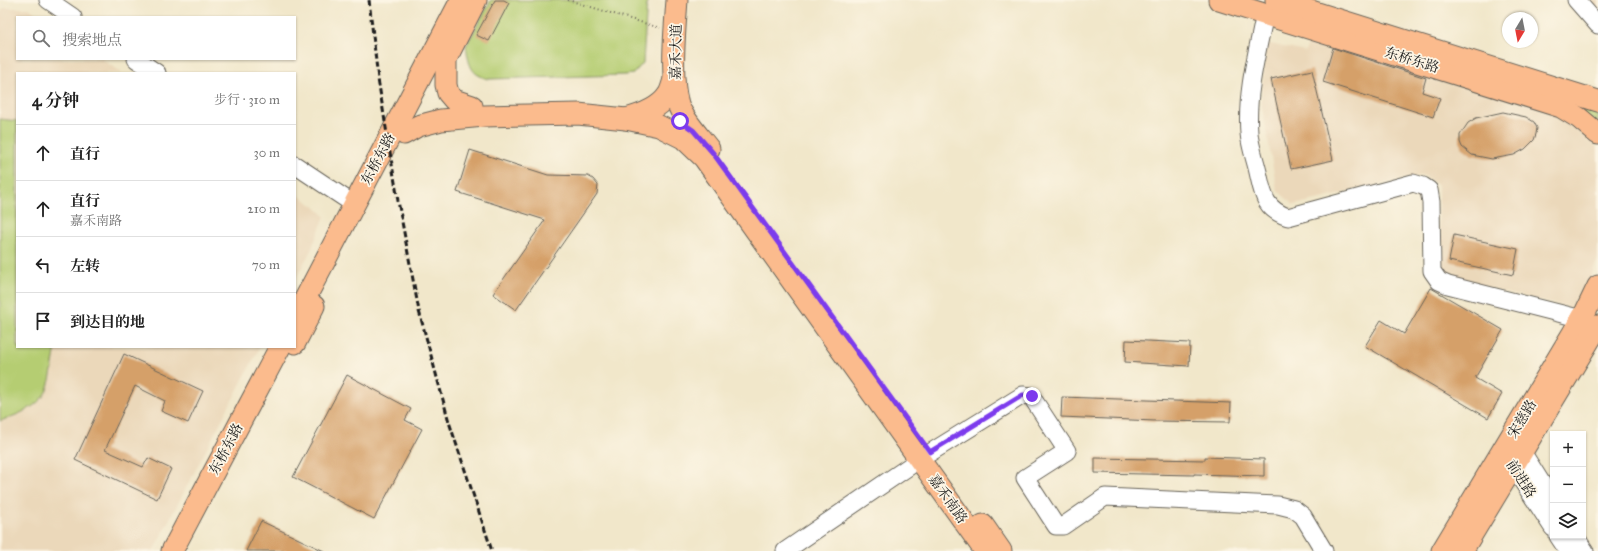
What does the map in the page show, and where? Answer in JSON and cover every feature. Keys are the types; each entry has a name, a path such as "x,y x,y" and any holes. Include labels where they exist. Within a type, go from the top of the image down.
{"main road":[{"name":"东桥东路","path":"296,341 399,132 440,56 461,0"},
{"path":"446,109 439,103 434,90 434,83 440,56 476,0"},
{"name":"嘉禾大道","path":"667,0 665,30 670,92"},
{"name":"嘉禾大道","path":"670,92 677,0"},
{"name":"东桥东路","path":"1219,0 1270,7 1598,101"},
{"name":"东桥东路","path":"1270,7 1561,107 1579,118 1598,134"},
{"path":"440,56 448,93 454,100 471,112"},
{"path":"418,115 434,83"},
{"path":"625,113 639,105 659,90 670,92"},
{"path":"648,111 670,92"},
{"path":"670,92 688,134"},
{"path":"670,92 680,128 706,153"},
{"path":"399,132 498,105 601,105 659,126 688,134"},
{"path":"399,132 405,120 418,115 446,109 471,112"},
{"path":"625,113 648,111 680,121 688,134"},
{"name":"东桥东路","path":"296,316 355,205 399,132"},
{"name":"嘉禾南路","path":"688,134 706,153 704,158 925,455 1001,551"},
{"name":"宋慈路","path":"1442,551 1512,451 1590,323 1598,286"},
{"name":"东桥东路","path":"172,551 279,348"},
{"name":"东桥东路","path":"186,551 292,348"},
{"name":"宋慈路","path":"1462,551 1512,451"},
{"name":"嘉禾南路","path":"925,455 985,551"}],"street":[{"path":"48,0 72,16"},
{"path":"1576,0 1598,25"},
{"path":"1270,7 1250,94 1249,134 1264,198 1271,208 1288,217 1413,183 1423,186 1429,190 1431,202 1432,271 1439,281 1590,323"},
{"path":"138,60 156,72"},
{"path":"296,166 355,205"},
{"path":"785,551 925,455 1023,395 1032,396 1067,451 1025,478 1056,526 1063,526 1105,497 1278,505 1294,509 1303,516 1324,551"},
{"path":"1512,451 1550,497"},
{"name":"前进路","path":"1512,451 1550,522"},
{"path":"1560,539 1568,551"},
{"path":"1577,539 1585,551"}],"path":[{"path":"568,0 665,30"}],"shaded area":[{"path":"1581,0 1598,0 1598,19"},
{"path":"4,8 29,8 40,16 16,16 16,60 103,60 121,72 16,72 16,348 259,348 153,551 0,551 0,13"},
{"path":"1311,35 1559,114 1588,136 1598,149 1598,259 1587,286 1570,308 1446,278 1439,252 1438,185 1423,175 1294,205 1277,190 1261,101 1266,43 1305,52"},
{"path":"296,194 314,206 325,216 311,250 296,278"}],"green space":[{"path":"491,0 647,0 643,63 633,74 625,75 489,79 478,75 472,68 468,58 466,46"},
{"path":"1564,99 1598,109 1598,125"},
{"path":"0,119 16,121 16,348 56,348 47,390 39,402 26,410 0,421"}],"building":[{"path":"495,0 504,0 509,3 489,41 476,35"},
{"path":"1333,48 1426,78 1422,92 1440,98 1433,117 1323,82"},
{"path":"1312,70 1333,160 1291,169 1271,79"},
{"path":"1503,112 1526,117 1534,122 1537,128 1534,140 1525,149 1514,155 1492,159 1472,155 1462,147 1460,135 1468,123 1476,118"},
{"path":"470,150 548,175 588,176 598,185 597,194 516,310 493,294 545,220 457,192"},
{"path":"1454,235 1518,249 1513,275 1449,261"},
{"path":"1431,288 1503,330 1475,378 1502,394 1488,418 1365,346 1381,320 1404,334"},
{"path":"1126,340 1190,343 1189,366 1125,362"},
{"path":"124,354 203,391 188,423 161,411 165,401 135,386 105,450 143,467 148,458 171,469 157,499 75,460"},
{"path":"347,375 411,409 405,420 422,429 374,519 293,477"},
{"path":"1062,397 1231,403 1230,422 1155,421 1061,417"},
{"path":"1205,457 1264,459 1264,476 1095,473 1095,458 1205,460"},
{"path":"261,521 324,551 246,551"}],"railway":[{"path":"369,0 378,79 398,201 419,311 449,422 492,551"}],"route":[{"path":"680,121 693,130 713,153 930,452 1023,395 1032,396"}]}
